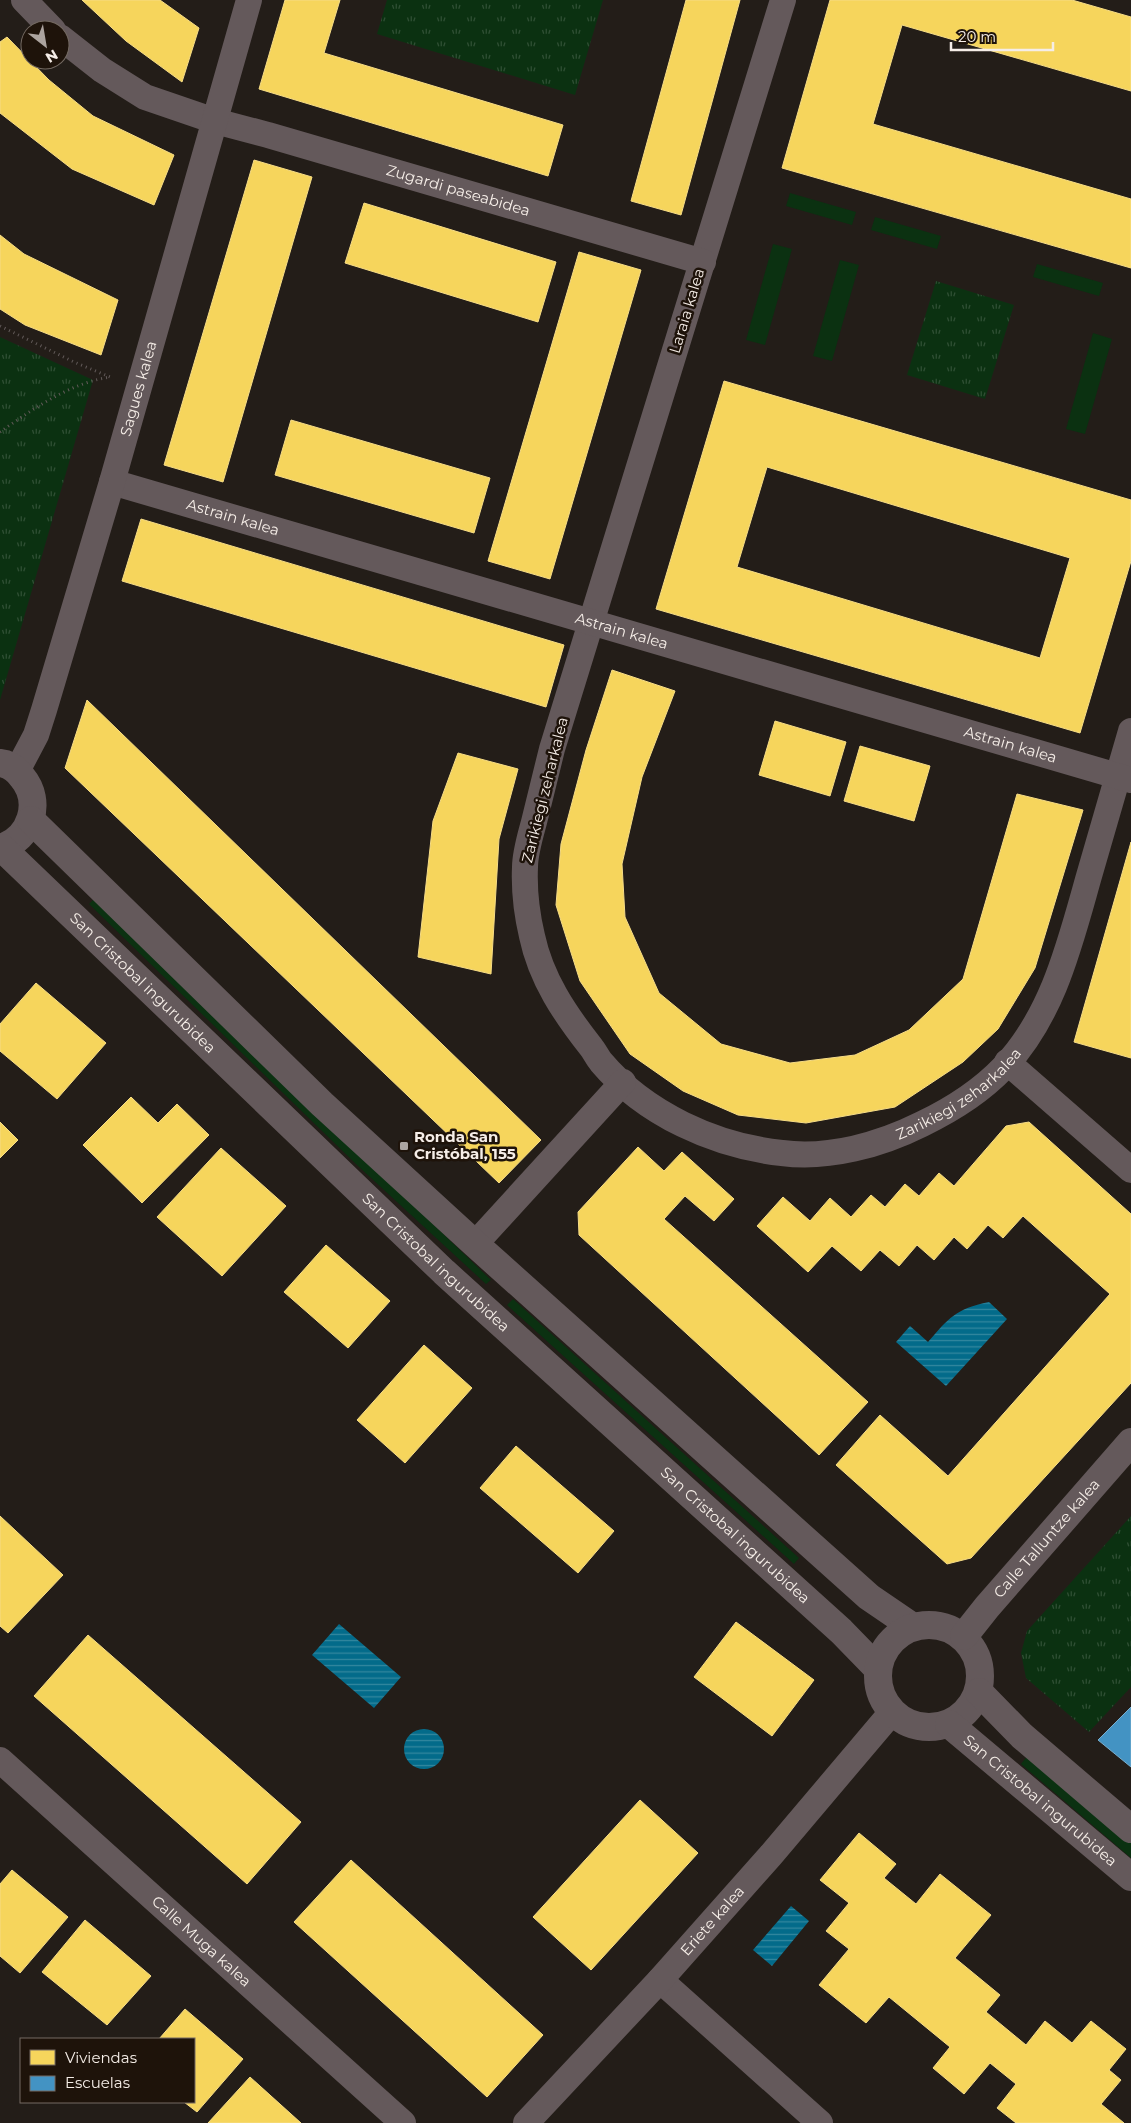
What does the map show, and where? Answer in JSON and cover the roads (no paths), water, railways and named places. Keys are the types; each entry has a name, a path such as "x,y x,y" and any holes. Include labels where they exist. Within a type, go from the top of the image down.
{"street":[{"path":"24,0 43,20"},
{"name":"Sagues kalea","path":"8,767 36,735 112,482 249,0"},
{"name":"Laraia kalea","path":"592,622 783,0"},
{"name":"Zugardi paseabidea","path":"70,45 102,70 145,97 215,121 702,262"},
{"name":"Astrain kalea","path":"112,482 1125,778"},
{"name":"Zarikiegi zeharkalea","path":"592,622 552,749 531,834 525,866 527,907 532,937 556,999 601,1062 654,1108 679,1124 750,1148 784,1154 814,1154 842,1151 905,1132 957,1105 1002,1069 1035,1025 1061,971 1125,778 1131,731"},
{"path":"1,848 20,837 31,820 34,802 29,785 8,767"},
{"path":"31,820 322,1104 869,1598 912,1627"},
{"name":"San Cristobal ingurubidea","path":"1,848 444,1272 834,1625 878,1669"},
{"path":"1007,1062 1131,1170"},
{"path":"475,1244 623,1082"},
{"name":"Calle Talluntze kalea","path":"964,1636 1131,1442"},
{"path":"928,1624 940,1625 964,1636 976,1652 981,1669 979,1692 967,1712 949,1724 929,1728 910,1724 892,1712 879,1687 878,1669 885,1649 898,1635 912,1627 928,1624"},
{"path":"979,1692 1022,1736 1131,1829"},
{"name":"Eriete kalea","path":"526,2123 660,1980 771,1855 892,1712"},
{"name":"San Cristobal ingurubidea","path":"949,1724 1131,1877"},
{"name":"Calle Muga kalea","path":"0,1760 403,2123"},
{"path":"660,1980 820,2123"}],"water":[{"path":"989,1302 1007,1319 946,1386 896,1342 910,1326 928,1342 960,1311"},
{"path":"339,1624 401,1677 374,1708 312,1655"},
{"path":"424,1729 438,1735 444,1749 438,1763 424,1769 410,1763 404,1749 410,1735"},
{"path":"791,1906 809,1921 772,1966 753,1950"}],"place":[{"name":"Ronda San Cristóbal, 155","path":"404,1146"}]}
